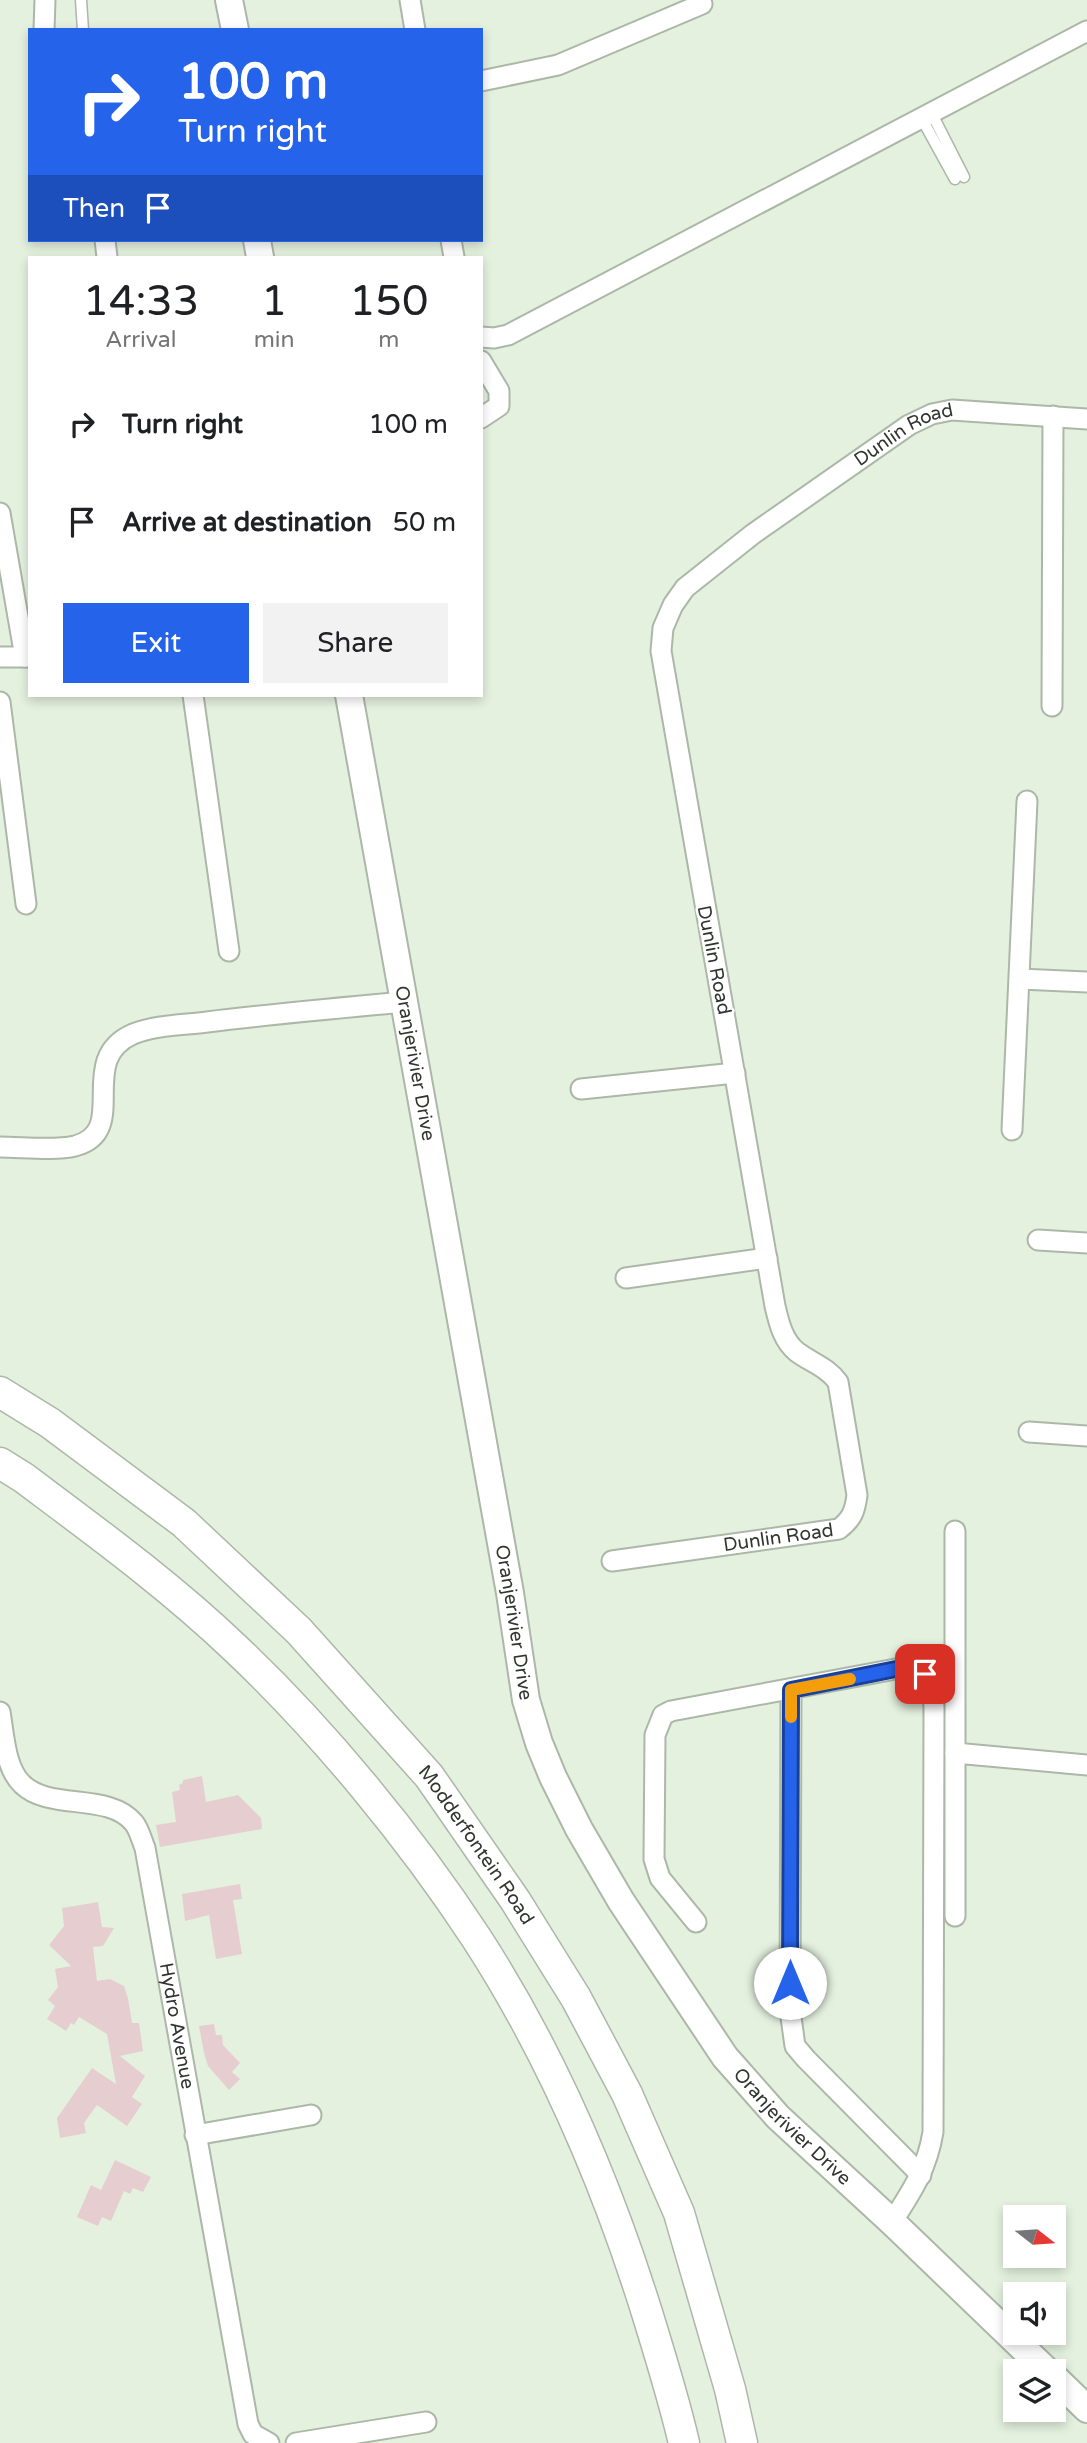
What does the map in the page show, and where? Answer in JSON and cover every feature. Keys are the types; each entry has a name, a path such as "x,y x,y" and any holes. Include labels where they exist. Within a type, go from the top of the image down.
{"main road":[{"name":"Modderfontein Road","path":"0,1392 50,1423 184,1523 299,1631 429,1776 522,1910 576,1998 627,2094 679,2213 730,2389 742,2443"},
{"path":"0,1463 24,1478 159,1581 235,1648 324,1741 376,1803 477,1939 539,2047 594,2162 635,2273 674,2400 684,2443"}],"street":[{"path":"44,28 45,0"},
{"path":"214,0 219,28"},
{"path":"229,0 235,28"},
{"path":"410,0 415,28"},
{"path":"483,81 558,65 702,4"},
{"path":"483,337 508,335 1087,31"},
{"path":"483,364 499,391 499,406 483,417"},
{"name":"Dunlin Road","path":"612,1561 839,1529 850,1520 857,1495 838,1382 829,1370 795,1350 782,1332 775,1306 661,651 663,628 673,605 685,588 753,534 852,468 909,425 932,414 952,411 1087,419"},
{"path":"1052,706 1053,416"},
{"path":"0,513 28,657 0,657"},
{"path":"193,697 229,951"},
{"name":"Oranjerivier Drive","path":"349,697 510,1593 526,1700 552,1777 621,1901 724,2057 778,2117 1035,2359"},
{"path":"0,702 26,904"},
{"path":"1012,1130 1027,802"},
{"path":"1020,979 1087,982"},
{"path":"0,1147 75,1146 93,1137 103,1121 102,1080 106,1061 118,1043 135,1033 222,1020 404,1002"},
{"path":"581,1089 735,1073"},
{"path":"1038,1240 1087,1243"},
{"path":"626,1278 767,1258"},
{"path":"1029,1432 1087,1436"},
{"path":"955,1531 955,1916"},
{"path":"696,1922 660,1878 654,1860 655,1735 663,1714 901,1668 915,1669 925,1674 932,1685 934,1707 933,2132 922,2175 892,2222"},
{"path":"791,1690 790,2010 795,2046 922,2175"},
{"name":"Hydro Avenue","path":"0,1712 11,1767 22,1785 38,1793 117,1811 134,1823 145,1848 248,2424 253,2434 269,2443"},
{"path":"956,1753 1087,1765"},
{"path":"195,2135 311,2115"},
{"path":"1066,2389 1087,2409"},
{"path":"296,2443 426,2422"}],"lane":[{"path":"81,0 83,28"},
{"path":"927,116 960,178"}],"building":[{"path":"202,1776 206,1802 238,1795 261,1818 262,1829 160,1847 156,1825 176,1822 172,1792 180,1790 179,1785 183,1780"},
{"path":"240,1884 242,1899 233,1900 242,1954 216,1959 209,1915 185,1921 182,1894"},
{"path":"98,1902 102,1927 114,1928 103,1946 93,1947 97,1981 110,1979 124,1986 132,2023 139,2023 143,2051 120,2056 145,2076 132,2097 142,2104 127,2126 97,2105 84,2123 86,2133 60,2138 57,2118 92,2068 116,2084 107,2034 79,2017 66,2031 47,2019 55,2006 48,2000 58,1987 55,1969 71,1966 49,1945 64,1926 62,1908"},
{"path":"214,2024 216,2035 222,2035 223,2045 240,2063 232,2072 240,2079 229,2090 208,2066 204,2053 199,2026"},
{"path":"115,2160 151,2177 143,2192 133,2188 130,2194 124,2191 111,2221 102,2217 98,2226 77,2217 91,2185 101,2190"}],"slow traffic":[{"path":"791,1717 791,1690 850,1679"}],"route":[{"path":"790,1983 791,1690 901,1668 915,1669 925,1674"}]}
